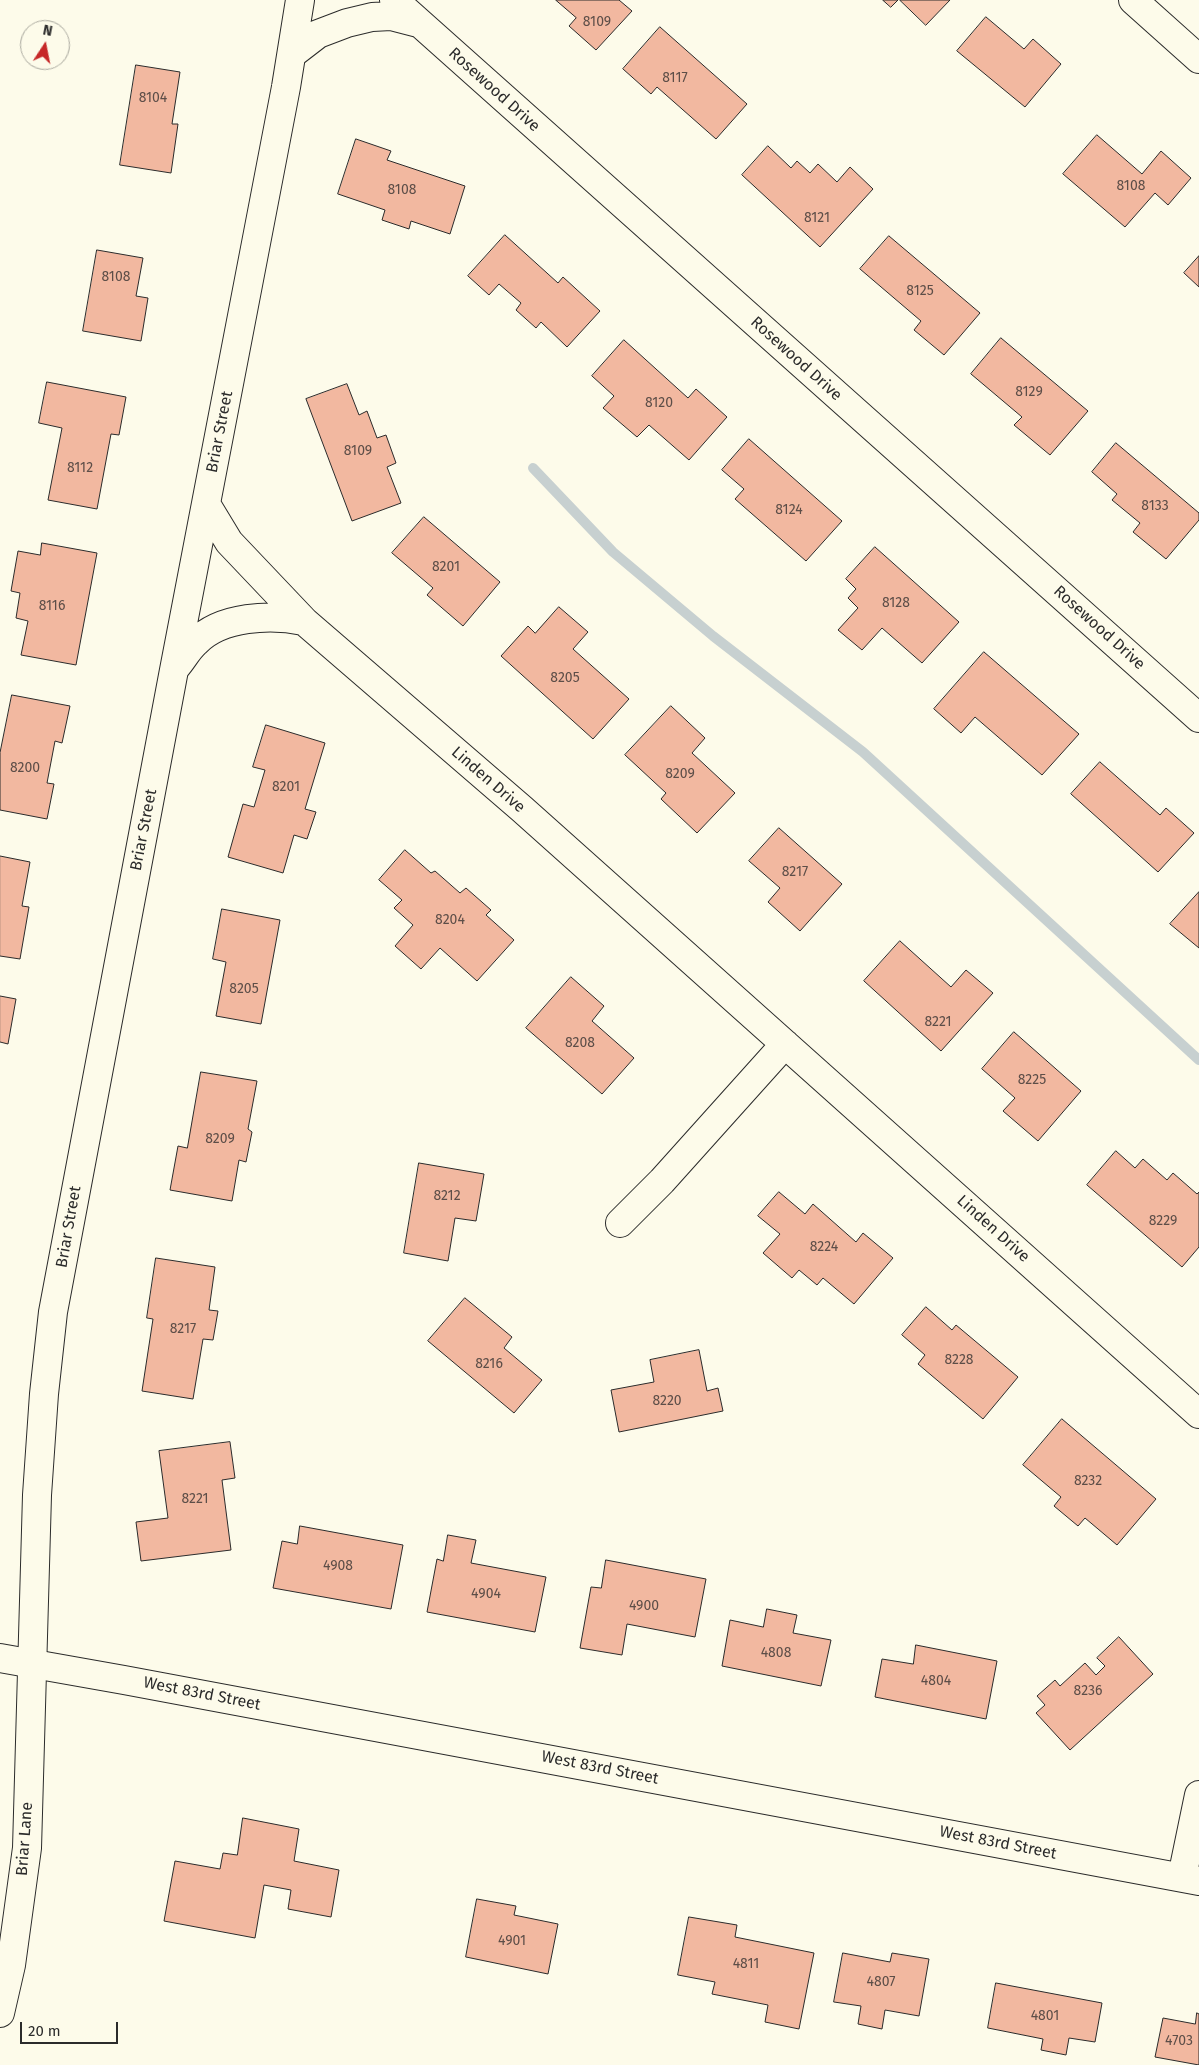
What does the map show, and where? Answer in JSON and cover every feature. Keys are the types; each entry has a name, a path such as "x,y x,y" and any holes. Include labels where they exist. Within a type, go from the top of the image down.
{"street":[{"name":"Briar Street","path":"33,1664 37,1495 44,1394 53,1312 292,54 300,0"},
{"name":"Rosewood Drive","path":"394,0 1199,718"},
{"path":"1133,0 1199,59"},
{"path":"292,54 318,34 346,23 372,17 390,16 418,23"},
{"name":"Linden Drive","path":"206,504 229,542 304,621 522,809 1199,1414"},
{"path":"174,670 196,641 214,630 232,623 249,618 270,616 282,616 304,621"},
{"path":"620,1223 662,1181 785,1044"},
{"name":"West 83rd Street","path":"0,1658 144,1683 1191,1879"},
{"name":"Briar Lane","path":"0,2012 11,1965 27,1848 33,1664"},
{"path":"1191,1879 1199,1796"}],"building":[{"path":"556,0 619,0 632,11 596,50 569,26 576,18"},
{"path":"883,0 898,0 891,7"},
{"path":"900,0 950,0 926,25"},
{"path":"986,17 1024,49 1033,39 1061,64 1025,107 957,51"},
{"path":"660,27 747,104 716,139 657,87 651,94 623,69"},
{"path":"136,65 180,72 172,124 178,124 171,173 120,165"},
{"path":"1097,135 1142,174 1161,151 1191,178 1168,205 1155,193 1125,227 1063,174"},
{"path":"356,139 391,151 387,160 465,186 450,234 411,221 409,229 382,220 385,210 338,194"},
{"path":"768,146 791,168 797,161 810,173 818,164 837,182 850,167 873,189 820,247 742,175"},
{"path":"505,235 558,283 563,277 600,311 567,347 541,322 536,328 516,310 521,303 499,284 489,295 468,276"},
{"path":"889,236 980,313 944,355 914,330 921,321 860,269"},
{"path":"97,250 143,258 136,296 148,298 141,341 83,331"},
{"path":"1199,256 1199,287 1184,273"},
{"path":"1001,338 1088,411 1050,455 1014,425 1022,417 971,374"},
{"path":"624,340 688,398 696,389 727,417 689,460 649,425 637,437 603,408 614,396 592,376"},
{"path":"47,382 126,397 119,435 111,434 97,509 48,500 62,428 39,423"},
{"path":"347,384 359,415 367,411 377,438 386,435 396,463 387,467 401,503 352,521 306,399"},
{"path":"749,439 842,521 806,561 735,499 744,489 722,470"},
{"path":"1116,443 1199,513 1199,520 1166,559 1133,532 1140,523 1112,500 1117,494 1092,472"},
{"path":"424,517 500,582 463,626 427,595 433,588 392,553"},
{"path":"42,543 97,553 76,665 21,655 28,621 16,618 20,593 11,591 18,551 40,555"},
{"path":"875,547 959,622 922,663 882,628 862,650 838,630 858,608 848,598 856,589 846,579"},
{"path":"559,607 588,632 573,649 629,699 593,739 501,656 528,626 535,633"},
{"path":"984,652 1079,734 1042,775 975,717 961,733 934,709"},
{"path":"12,695 70,706 62,743 55,741 47,783 54,784 47,819 0,810 0,753"},
{"path":"671,706 705,738 692,753 735,793 697,833 661,799 666,793 625,755"},
{"path":"266,725 325,743 305,809 316,812 307,839 294,835 283,873 228,857 243,804 254,807 265,770 253,767"},
{"path":"1100,762 1160,815 1166,808 1194,833 1158,872 1071,794"},
{"path":"779,828 842,884 800,931 768,902 780,888 749,861"},
{"path":"405,850 431,873 435,871 460,893 466,888 491,910 486,915 514,940 477,981 440,948 421,969 395,946 413,925 394,908 402,900 379,880"},
{"path":"0,856 30,862 22,906 29,907 20,959 0,956"},
{"path":"1199,892 1199,948 1170,924"},
{"path":"222,909 280,920 261,1024 216,1016 226,962 213,959"},
{"path":"900,941 951,987 966,970 993,993 941,1051 864,981"},
{"path":"571,977 604,1006 592,1021 634,1058 602,1094 526,1028"},
{"path":"0,996 16,999 8,1044 0,1042"},
{"path":"1014,1032 1081,1091 1038,1141 1003,1111 1015,1098 982,1069"},
{"path":"201,1072 257,1081 248,1129 252,1132 246,1162 239,1160 232,1201 170,1190 178,1146 187,1148"},
{"path":"1116,1151 1135,1168 1143,1159 1167,1180 1173,1173 1197,1194 1199,1192 1199,1247 1182,1267 1087,1185"},
{"path":"419,1163 484,1174 476,1221 455,1218 448,1261 404,1253"},
{"path":"779,1192 805,1214 813,1204 856,1242 863,1233 893,1258 854,1304 823,1278 817,1285 799,1270 792,1278 763,1253 780,1234 758,1216"},
{"path":"156,1258 215,1267 209,1310 218,1311 213,1340 203,1339 193,1399 142,1391 153,1319 147,1318"},
{"path":"465,1298 512,1337 504,1348 542,1380 514,1413 428,1341"},
{"path":"926,1307 952,1330 956,1325 1018,1377 983,1419 918,1364 925,1355 902,1335"},
{"path":"699,1350 707,1391 718,1388 723,1411 619,1432 611,1390 654,1382 650,1360"},
{"path":"1062,1419 1156,1499 1117,1545 1085,1518 1078,1526 1054,1506 1061,1497 1023,1465"},
{"path":"230,1442 235,1478 222,1480 231,1550 141,1561 136,1522 168,1518 159,1451"},
{"path":"300,1526 403,1545 391,1609 273,1588 282,1541 297,1544"},
{"path":"448,1535 476,1540 471,1563 546,1577 535,1632 427,1612 437,1559 443,1561"},
{"path":"606,1560 706,1579 695,1637 627,1624 622,1655 580,1648 591,1587 601,1588"},
{"path":"767,1609 797,1615 793,1633 831,1640 821,1686 722,1666 730,1620 763,1627"},
{"path":"1119,1637 1153,1674 1070,1750 1036,1713 1045,1705 1037,1696 1055,1680 1060,1686 1085,1663 1096,1675 1105,1666 1097,1658"},
{"path":"916,1645 997,1661 986,1719 875,1697 882,1659 913,1664"},
{"path":"243,1818 299,1829 294,1861 339,1870 331,1917 288,1909 291,1890 264,1885 255,1938 164,1921 175,1861 220,1869 223,1853 237,1855"},
{"path":"477,1899 516,1906 514,1915 558,1924 548,1974 466,1957"},
{"path":"689,1917 737,1925 735,1937 814,1953 799,2029 765,2022 768,2005 712,1994 715,1982 678,1975"},
{"path":"843,1953 890,1962 892,1953 929,1959 919,2016 885,2010 882,2029 858,2024 861,2006 834,2002"},
{"path":"996,1983 1102,2003 1095,2042 1069,2038 1066,2055 1041,2050 1043,2039 988,2028"},
{"path":"1197,2013 1199,2014 1199,2065 1155,2057 1163,2018 1195,2024"}],"waterway":[{"path":"533,468 613,552 713,636 863,752 1199,1060"}]}
